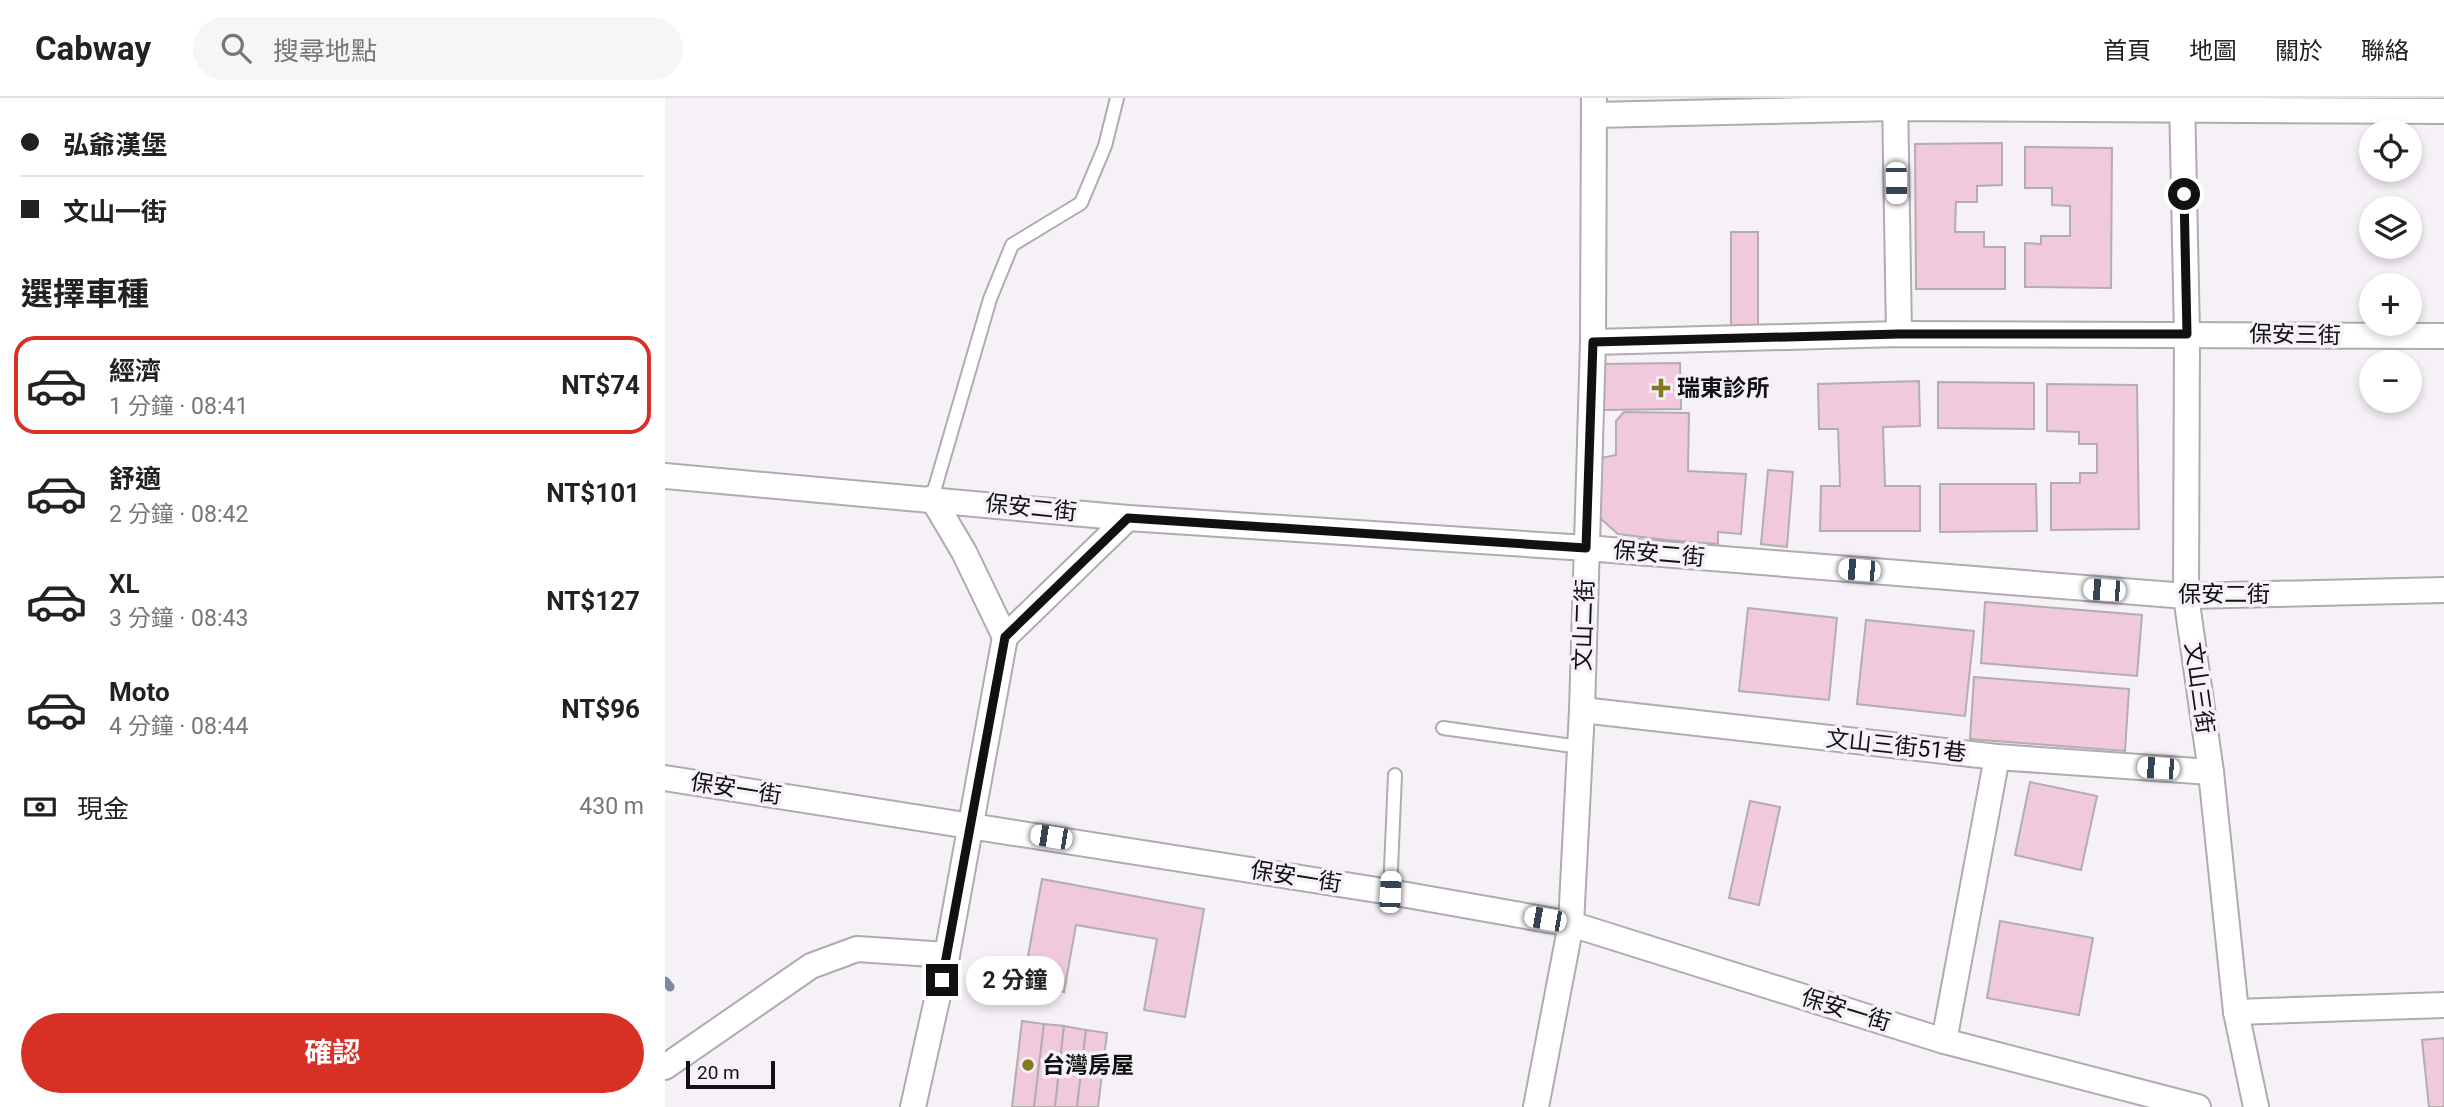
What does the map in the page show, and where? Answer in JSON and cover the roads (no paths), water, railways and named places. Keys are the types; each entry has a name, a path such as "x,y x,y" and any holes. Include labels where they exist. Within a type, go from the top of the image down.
{"street":[{"path":"1895,103 1899,334"},
{"path":"1594,106 2181,104 2444,111"},
{"name":"文山三街","path":"2181,104 2187,334 2186,596 2211,772 2236,1012 2256,1107"},
{"name":"文山二街","path":"1536,1107 1570,924 1580,747 1593,342 1594,106"},
{"name":"保安三街","path":"1593,342 1899,334 2444,336"},
{"name":"保安二街","path":"665,476 932,498 1128,518 1586,548 2186,596 2444,590"},
{"path":"913,1107 947,955 1005,637 964,552 932,498"},
{"path":"1005,637 1128,518"},
{"name":"文山三街51巷","path":"1581,710 1997,757 2211,772"},
{"path":"1944,1041 1997,757"},
{"name":"保安一街","path":"665,778 1390,892 1570,924 1944,1041 2198,1107"},
{"path":"665,1067 811,966 857,950 947,955"},
{"path":"2236,1012 2444,1005"}],"lane":[{"path":"932,498 990,299 1012,245 1081,203 1105,146 1117,98"},
{"path":"1443,728 1580,747"},
{"path":"1390,892 1395,775"}],"waterway":[{"path":"665,981 670,987"}],"place":[{"name":"瑞東診所","path":"1661,388"},
{"name":"台灣房屋","path":"1028,1065"}]}
